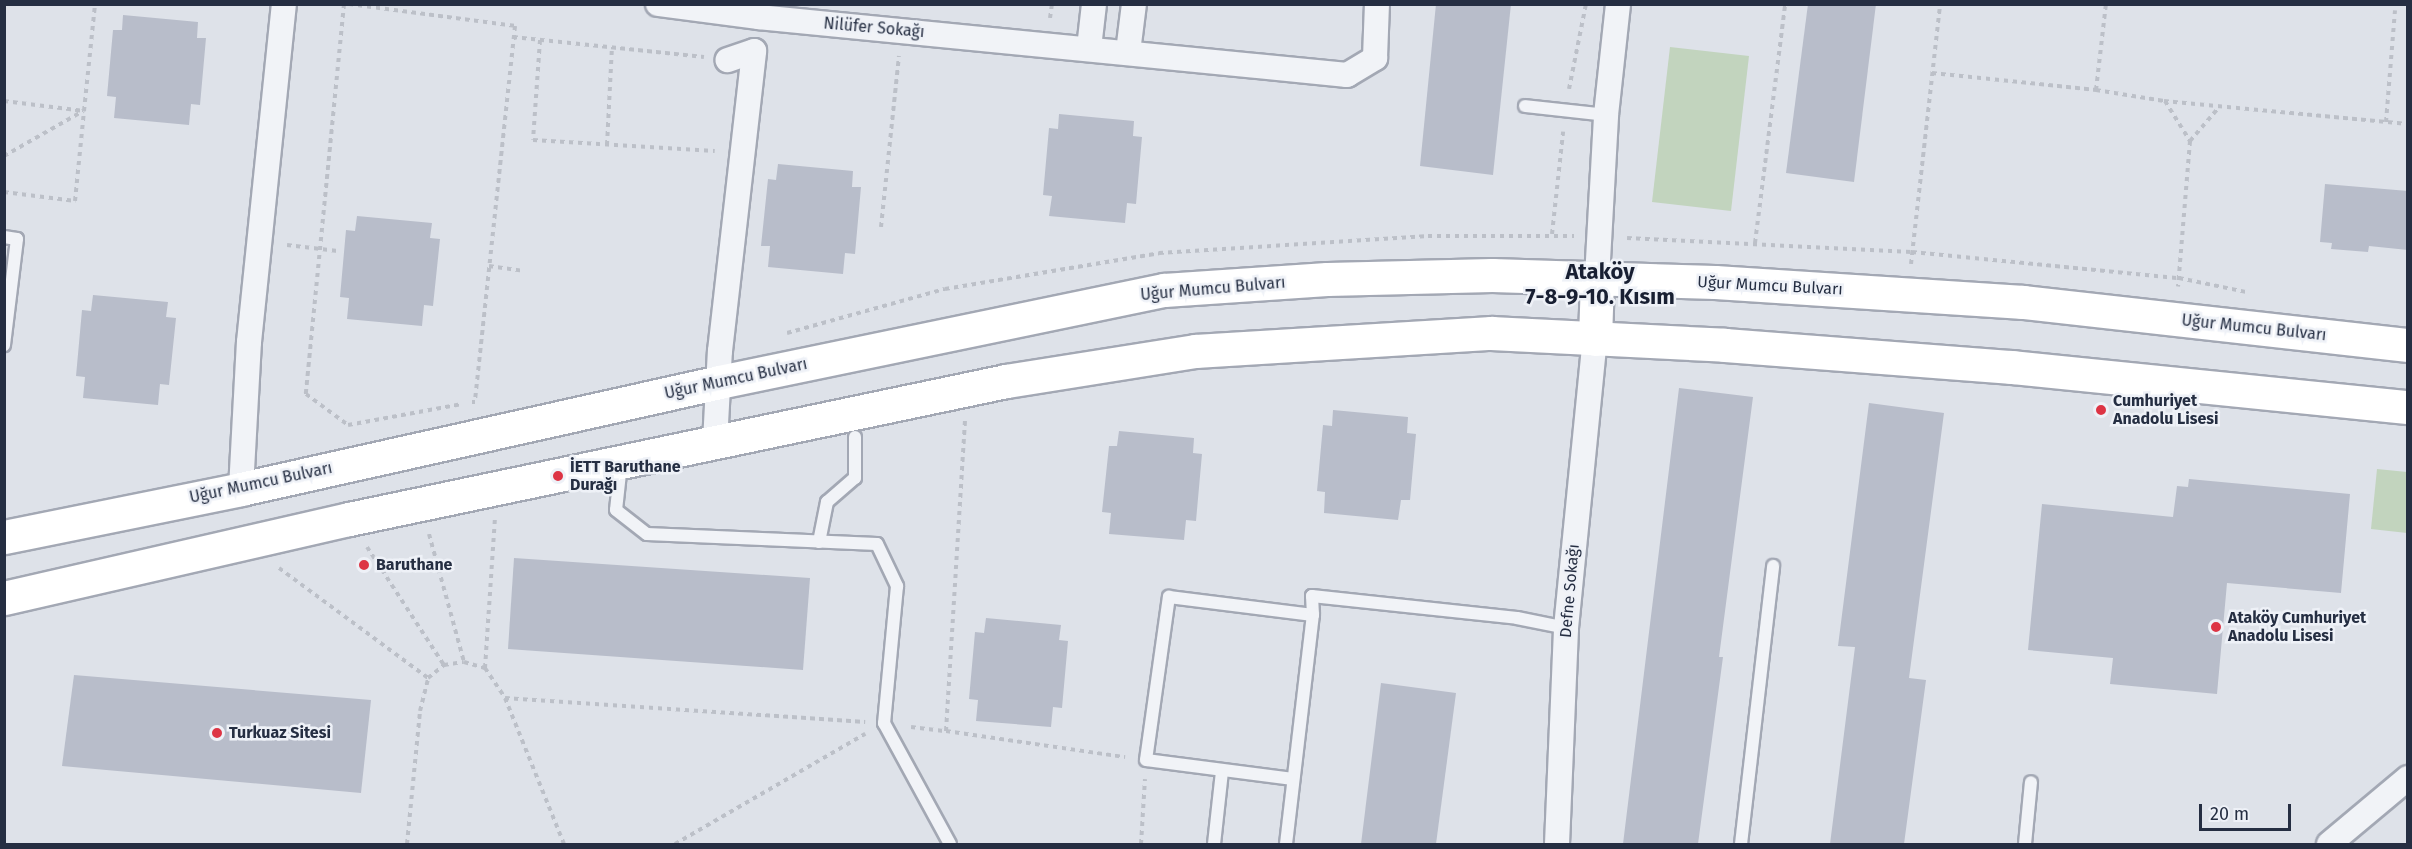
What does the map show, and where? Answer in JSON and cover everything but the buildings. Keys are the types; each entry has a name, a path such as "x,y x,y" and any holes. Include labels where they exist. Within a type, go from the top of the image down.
{"main road":[{"name":"Uğur Mumcu Bulvarı","path":"4,537 241,489 719,382 1164,290 1327,279 1492,275 1715,282 2023,302 2408,345"},
{"path":"1595,339 1597,278"},
{"path":"4,598 349,519 967,389 1195,351 1491,333 1737,346 2012,367 2408,407"}],"street":[{"path":"241,489 249,342 284,4"},
{"name":"Nilüfer Sokağı","path":"658,4 759,11 901,30 1347,75 1375,58 1377,4"},
{"path":"1089,48 1094,4"},
{"path":"1128,52 1134,4"},
{"path":"1597,278 1606,115 1618,4"},
{"path":"715,442 719,382 759,11"},
{"path":"728,60 754,51"},
{"name":"Defne Sokağı","path":"1557,844 1566,628 1595,339"},
{"path":"2329,844 2408,778"}],"lane":[{"path":"1525,106 1606,115"},
{"path":"4,237 16,239 4,345"},
{"path":"819,542 827,502 855,478 855,437"},
{"path":"621,462 616,510 647,534 877,544 897,586 884,723 950,844"},
{"path":"1741,844 1773,566"},
{"path":"1286,844 1313,615 1312,596 1516,618 1566,628"},
{"path":"1293,779 1146,760 1169,597 1313,615"},
{"path":"1214,844 1222,771"},
{"path":"2025,844 2031,782"}],"path":[{"path":"4,192 75,201 95,4"},
{"path":"346,4 515,26 513,37 475,402 348,424 306,394 346,4"},
{"path":"1755,243 1785,4"},
{"path":"1907,294 1940,4"},
{"path":"2096,90 2106,4"},
{"path":"2386,122 2396,10"},
{"path":"881,227 901,30"},
{"path":"513,37 728,60"},
{"path":"540,40 533,140 717,152 718,140"},
{"path":"607,144 612,47"},
{"path":"1932,73 2096,90 2164,101 2408,124"},
{"path":"4,101 84,111"},
{"path":"2164,101 2190,141"},
{"path":"2176,319 2190,141 2220,106"},
{"path":"4,156 84,111"},
{"path":"259,242 338,250"},
{"path":"489,266 524,271"},
{"path":"946,731 967,389"},
{"path":"484,668 497,488"},
{"path":"421,505 464,662"},
{"path":"349,519 444,665"},
{"path":"244,543 428,678"},
{"path":"407,844 420,711 428,678 444,665 464,662 484,668 505,698 564,844"},
{"path":"505,698 884,723 1146,760 1140,844"},
{"path":"675,844 884,723"}],"green space":[{"path":"1670,47 1749,56 1731,211 1652,202"},
{"path":"2377,469 2407,472 2407,533 2371,529"}],"place":[{"name":"Cumhuriyet Anadolu Lisesi","path":"2101,410"},
{"name":"İETT Baruthane Durağı","path":"558,476"},
{"name":"Baruthane","path":"364,565"},
{"name":"Ataköy Cumhuriyet Anadolu Lisesi","path":"2216,627"},
{"name":"Turkuaz Sitesi","path":"217,733"}],"district":[{"name":"Ataköy 7-8-9-10. Kısım","path":"1600,284"}]}
